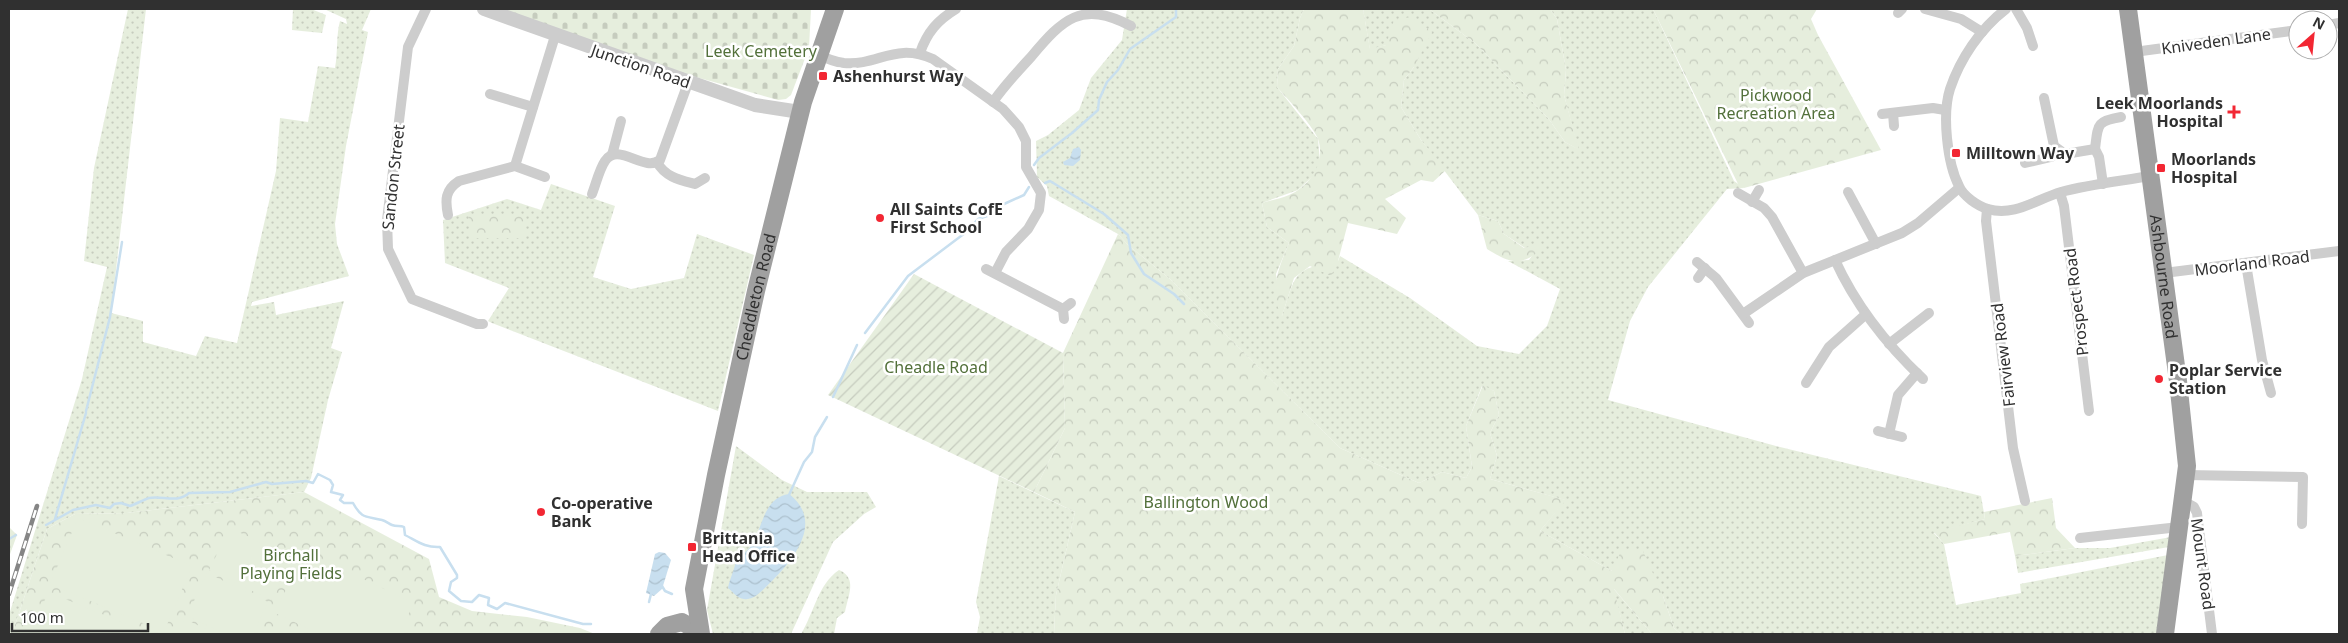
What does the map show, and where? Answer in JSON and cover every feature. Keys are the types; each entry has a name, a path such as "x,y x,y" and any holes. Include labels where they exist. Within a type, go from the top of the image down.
{"highway":[{"name":"Cheddleton Road","path":"700,633 694,589 714,484 756,291 800,112 817,54 834,9"},
{"name":"Ashbourne Road","path":"2128,9 2180,400 2186,475 2165,634"},
{"name":"Cheddleton Road","path":"659,634 673,623 694,589"},
{"name":"Cheddleton Road","path":"673,623 688,624 700,633"}],"street":[{"name":"Sandon Street","path":"426,9 408,47 386,240 388,249 412,299 477,324 483,324"},
{"name":"Junction Road","path":"484,9 555,36 755,105 800,112"},
{"path":"920,53 926,35 933,26 956,9"},
{"path":"1926,9 1961,19 1982,32"},
{"path":"2006,9 1982,32 1961,63 1949,91 1945,110 1952,168 1959,188 1978,205 1988,209 2012,210 2060,192 2150,176"},
{"path":"2016,9 2027,28 2032,46"},
{"path":"993,102 1052,32 1068,18 1089,12 1121,14 1131,26"},
{"name":"Kniveden Lane","path":"2134,52 2288,31"},
{"path":"515,166 555,36"},
{"path":"817,54 845,63 905,51 920,53 933,59 1003,109 1019,127 1026,141 1026,167 1042,193 1042,202 1028,229 991,271 1066,310"},
{"path":"612,155 620,154 648,163 657,162 663,156 688,82"},
{"path":"490,94 533,107"},
{"path":"2049,104 2051,138 2054,146 2060,151 2072,153 2094,149"},
{"path":"1894,126 1888,114 1933,108 1945,110"},
{"path":"2103,184 2099,157 2094,149 2099,124 2104,120 2121,117"},
{"path":"592,194 604,162 612,155 621,121"},
{"path":"2025,163 2051,157 2060,151"},
{"path":"657,162 663,171 680,179 695,184 705,178"},
{"path":"448,216 446,197 452,185 515,166 545,177"},
{"path":"1698,278 1701,265 1716,278 1746,319 1803,272 1876,244 1918,223 1959,188"},
{"path":"1752,202 1759,190"},
{"name":"Prospect Road","path":"2060,192 2064,206 2089,411"},
{"path":"1738,193 1772,217 1803,272"},
{"path":"1848,200 1876,244"},
{"name":"Fairview Road","path":"1988,209 1986,221 2013,448 2025,501"},
{"name":"Moorland Road","path":"2164,273 2339,251"},
{"path":"1835,260 1848,288 1865,315 1888,344 1920,376 1898,395 1889,434"},
{"path":"2246,264 2262,360 2270,395"},
{"path":"1806,383 1811,373 1836,340 1865,315"},
{"path":"1888,344 1927,319"},
{"path":"1811,373 1821,378"},
{"path":"1878,431 1902,437"},
{"path":"2186,475 2303,477 2302,524"},
{"name":"Mount Road","path":"2183,501 2194,507 2197,513 2212,634"},
{"path":"2080,538 2179,527"}],"green space":[{"path":"128,9 146,9 111,313 143,321 143,342 196,356 205,336 237,343 276,171 280,118 308,122 318,66 335,68 340,21 347,24 346,19 324,9 371,9 362,30 368,32 346,146 335,224 337,244 349,276 252,302 251,306 274,302 276,315 344,301 331,348 342,352 328,400 311,478 304,492 127,513 75,514 47,529 12,634 9,634 9,615 82,379 107,267 84,261 94,168"},
{"path":"293,9 311,9 326,15 322,33 292,30"},
{"name":"Leek Cemetery","path":"500,9 811,9 809,48 791,95 786,99 778,100 685,74"},
{"path":"1127,9 1304,9 1300,18 1294,46 1278,69 1277,87 1318,139 1320,162 1315,174 1298,190 1262,203 1267,227 1289,243 1276,274 1282,316 1290,291 1298,276 1312,267 1338,261 1340,256 1410,298 1477,346 1519,354 1547,326 1560,289 1508,261 1529,260 1539,246 1525,248 1504,234 1498,221 1478,215 1421,140 1401,107 1404,80 1414,67 1386,45 1370,50 1363,9 1429,9 1475,43 1548,118 1565,142 1578,149 1564,95 1566,70 1557,19 1550,9 1653,9 1734,181 1744,188 1727,189 1648,287 1630,321 1608,400 1776,446 1981,496 1985,519 1934,533 1944,544 1956,605 2021,593 2020,584 2168,555 2159,634 1681,634 1674,628 1663,596 1612,571 1540,531 1565,500 1490,479 1497,456 1490,433 1499,415 1494,391 1482,386 1466,426 1472,467 1466,478 1442,472 1419,483 1340,448 1170,279 1128,245 1118,234 1049,196 1047,186 1037,177 1036,141 1048,135 1079,110 1091,78 1122,40"},
{"path":"1304,9 1363,9 1370,49 1386,45 1394,20 1411,17 1432,32 1414,67 1404,80 1401,107 1421,140 1446,170 1433,182 1421,180 1385,199 1406,218 1397,234 1348,223 1338,261 1331,276 1310,266 1294,278 1282,316 1278,307 1275,289 1279,270 1289,243 1267,227 1262,203 1286,196 1304,186 1314,172 1320,156 1320,148 1315,133 1277,87 1278,69 1294,46 1300,18"},
{"path":"1429,9 1550,9 1557,19 1566,70 1564,95 1579,150 1565,142 1548,118 1475,43"},
{"name":"Pickwood Recreation Area","path":"1653,9 1817,9 1811,19 1818,35 1881,150 1744,188 1739,186"},
{"path":"551,184 615,206 593,277 631,289 684,278 697,234 754,255 718,411 488,321 509,288 445,263 443,220 507,199 541,210"},
{"path":"524,214 524,238 469,238 469,215"},
{"path":"1478,215 1498,221 1504,234 1524,248 1539,245 1539,251 1525,260 1513,261 1487,249"},
{"name":"Ballington Wood","path":"1118,234 1128,245 1170,279 1340,448 1419,483 1442,472 1466,478 1472,467 1466,426 1483,385 1494,391 1499,415 1490,433 1497,456 1490,479 1566,500 1540,531 1612,571 1621,551 1643,551 1663,596 1674,628 1681,634 1652,634 1614,589 1625,634 1054,634 1056,595 1075,512 1034,492 1065,428 1063,353"},
{"name":"Cheadle Road","path":"914,274 1063,353 1065,428 1034,492 828,395"},
{"path":"736,446 782,480 807,492 867,492 876,507 864,514 833,542 791,634 713,634 707,610"},
{"path":"999,476 1075,512 1056,595 1054,634 977,634 980,617 976,602"},
{"name":"Birchall Playing Fields","path":"304,492 429,559 439,597 472,611 527,617 580,628 595,634 12,634 47,529 75,514 127,513"},
{"path":"2052,498 2056,528 2075,548 2015,556 2010,532 1944,544 1934,532 1985,519 1984,512"},
{"path":"78,518 192,566 164,632 50,584"},
{"path":"9,527 17,535 9,557"},
{"path":"230,528 291,557 271,600 209,570"},
{"path":"2171,537 2169,547 2018,573 2015,556 2075,548 2110,548"},
{"path":"304,551 414,603 399,634 320,634 275,613"},
{"path":"839,570 845,573 850,583 850,588 845,612 837,618 834,634 801,634 821,591"},
{"path":"207,573 268,602 253,634 226,634 187,616"},
{"path":"1613,588 1652,634 1625,634"},
{"path":"48,592 151,634 31,634"},
{"path":"185,619 216,634 177,634"}],"water":[{"path":"1079,147 1081,150 1080,160 1073,166 1064,165 1063,162 1070,158 1073,149"},
{"path":"789,494 799,505 804,516 805,527 797,550 781,572 756,596 744,599 735,595 728,588 736,559 751,546 769,507 780,497"},
{"path":"659,552 665,553 671,560 662,589 654,596 646,593 655,554"}],"waterway":[{"path":"1034,165 1039,158 1098,110 1099,100 1107,82 1118,70 1130,49 1176,17 1176,9"},
{"path":"1045,183 1050,181 1104,214 1128,235 1131,253 1144,274 1174,294 1184,304"},
{"path":"865,333 908,276 965,233 978,219 996,213 1004,204 1024,195 1029,187"},
{"path":"86,411 110,317 122,242"},
{"path":"833,397 857,345"},
{"path":"55,519 86,413"},
{"path":"789,495 804,462 812,452 815,437 827,417"},
{"path":"46,525 73,510 96,505 110,508 114,504 121,503 130,506 154,497 174,499 189,493 230,492 266,482 272,484 306,481 313,483 318,474 330,480 333,485 331,492 343,495 340,500 344,503 353,503 362,514 383,520 394,526 404,527 405,535 417,542 440,547 457,575 457,578 451,582 449,591 461,601 472,602 479,595 489,598 488,605 497,609 505,603 583,624 591,624"},
{"path":"9,539 16,535"},
{"path":"662,586 665,591 672,594"},
{"path":"649,602 651,594"}],"railway":[{"path":"9,594 37,506"}],"place":[{"name":"Ashenhurst Way","path":"823,76"},
{"name":"Leek Moorlands Hospital","path":"2234,112"},
{"name":"Milltown Way","path":"1956,153"},
{"name":"Moorlands Hospital","path":"2161,168"},
{"name":"All Saints CofE First School","path":"880,218"},
{"name":"Poplar Service Station","path":"2159,379"},
{"name":"Co-operative Bank","path":"541,512"},
{"name":"Brittania Head Office","path":"692,547"}]}
